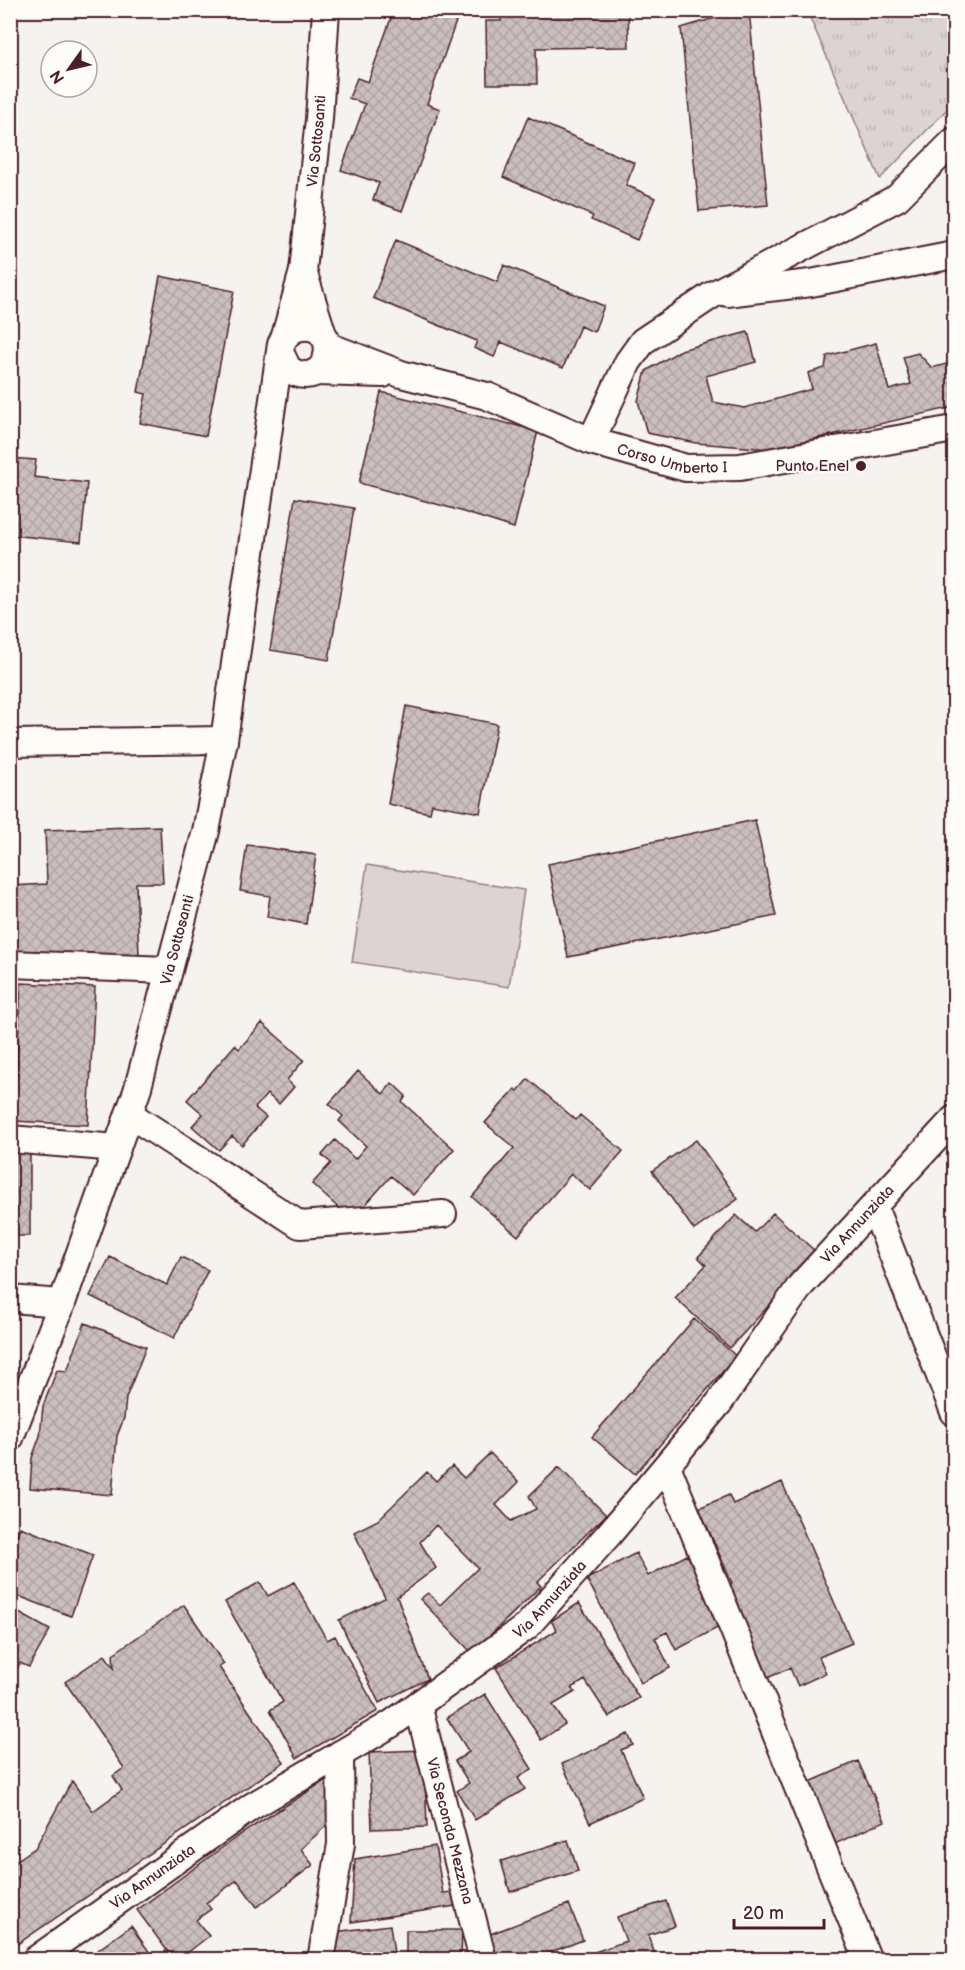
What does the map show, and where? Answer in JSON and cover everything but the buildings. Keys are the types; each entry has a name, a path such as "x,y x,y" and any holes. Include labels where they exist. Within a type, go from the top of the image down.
{"street":[{"name":"Via Sottosanti","path":"10,1437 62,1303 129,1114 206,831 224,740 283,345 303,271 319,119 326,10"},
{"path":"591,441 628,362 643,341 712,295 897,198 954,141"},
{"path":"712,295 811,283 954,255"},
{"name":"Via Sottosanti","path":"303,271 326,340"},
{"path":"304,326 314,328 326,340 328,356 324,365 310,373 288,369 283,345 293,329 304,326"},
{"name":"Corso Umberto I","path":"326,340 401,374 487,396 591,441 686,468 740,467 954,429"},
{"name":"Via Sottosanti","path":"271,423 310,373"},
{"name":"Corso Umberto I","path":"310,373 401,374"},
{"path":"10,743 224,740"},
{"path":"10,964 168,970 168,973"},
{"path":"129,1114 300,1225 443,1214"},
{"name":"Via Annunziata","path":"35,1959 251,1807 418,1704 526,1627 719,1403 801,1285 954,1119"},
{"path":"10,1139 117,1148"},
{"path":"874,1207 954,1412"},
{"path":"10,1299 62,1303"},
{"path":"667,1466 868,1959"},
{"name":"Via Seconda Mezzana","path":"418,1704 483,1959"},
{"path":"321,1959 341,1844 340,1754"}],"green space":[{"path":"807,11 954,11 954,102 880,179"},
{"path":"367,865 524,890 509,987 352,962"}],"place":[{"name":"Punto Enel","path":"861,466"}]}
